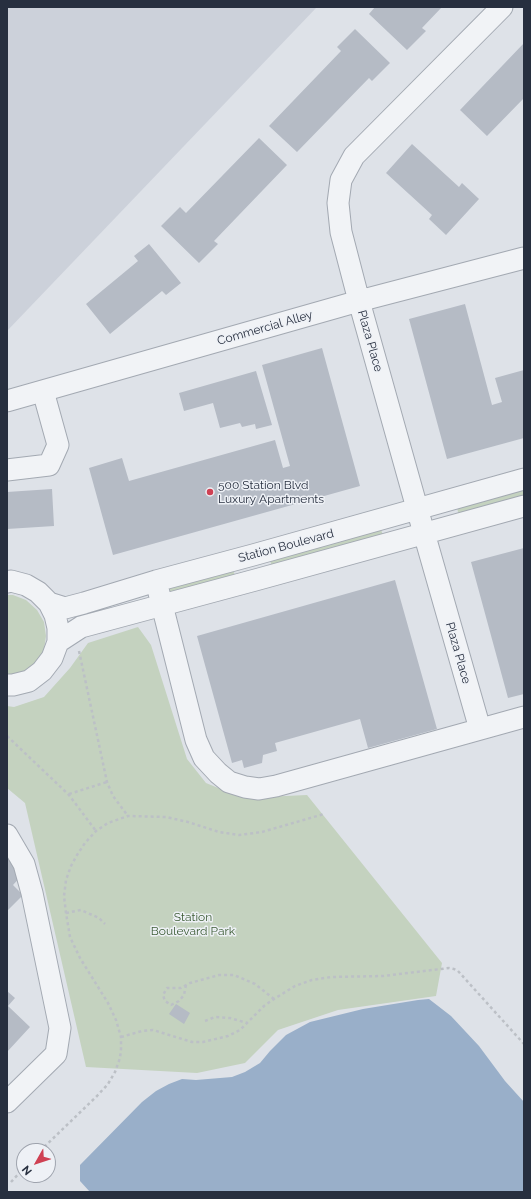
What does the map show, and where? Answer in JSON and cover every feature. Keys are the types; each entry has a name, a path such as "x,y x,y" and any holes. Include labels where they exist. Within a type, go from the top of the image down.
{"street":[{"name":"Plaza Place","path":"480,729 359,301 341,232 338,203 341,180 354,156 502,7"},
{"name":"Commercial Alley","path":"7,401 359,301 524,258"},
{"path":"7,470 49,465 58,445 43,391"},
{"name":"Station Boulevard","path":"49,603 65,608 156,581 524,479"},
{"name":"Station Boulevard","path":"58,642 81,627 259,580 524,506"},
{"path":"253,555 259,580"},
{"path":"156,581 196,740 204,758 229,782 245,787 259,789 276,786 524,717"},
{"path":"7,582 26,585 38,592 49,603 55,615 58,628 58,642 52,658 42,671 29,681 7,685"},
{"path":"7,835 24,864 60,1028 56,1054 7,1102"}],"path":[{"path":"78,649 107,782 113,796 128,816"},
{"path":"7,736 69,794 96,831"},
{"path":"69,794 107,782"},
{"path":"48,1143 108,1084 115,1072 122,1049 121,1037 116,1020 108,1003 80,958 70,937 64,896 66,880 71,866 85,843 96,831 108,823 128,816 166,817 219,832 239,835 262,832 324,814"},
{"path":"66,913 81,910 99,918 105,924"},
{"path":"121,1037 142,1031 153,1030 192,1042 203,1042 228,1036 240,1030 264,1006 295,986 331,977 383,976 454,968 524,1044"},
{"path":"186,985 184,995 179,1001 171,1005 165,1001 163,995 167,988 181,988 186,985 190,983 219,975 234,975 255,984 274,999"},
{"path":"205,1021 215,1017 230,1018 247,1024"},
{"path":"11,1182 16,1177"}],"shaded area":[{"path":"7,7 317,7 7,331"}],"green space":[{"path":"524,486 524,499 461,515 458,512 457,507"},
{"path":"380,527 384,538 272,568 269,556"},
{"path":"232,566 236,579 168,595 169,584"},
{"path":"7,595 13,595 26,600 37,610 44,622 46,636 44,650 37,663 25,672 7,676"},
{"name":"Station Boulevard Park","path":"138,627 151,645 187,759 206,783 243,798 307,795 442,963 436,996 338,1010 278,1030 245,1063 197,1073 86,1067 25,803 7,788 7,706 14,707 44,697 70,668 88,643"}],"water":[{"path":"429,999 451,1016 479,1046 505,1081 524,1102 524,1192 90,1192 80,1181 80,1165 142,1102 156,1091 169,1084 182,1079 196,1080 232,1077 245,1072 260,1063 286,1035 310,1022 363,1009"}],"building":[{"path":"375,7 442,7 422,28 426,31 407,50 369,14"},
{"path":"355,29 390,63 372,81 369,78 297,152 269,126 341,51 337,47"},
{"path":"524,43 524,98 487,136 460,110"},
{"path":"259,138 287,165 214,241 218,244 199,263 161,226 180,207 186,213"},
{"path":"412,144 459,187 462,183 479,199 446,235 429,219 432,215 386,173"},
{"path":"149,244 181,283 166,295 162,291 110,334 86,304 138,261 134,256"},
{"path":"465,304 492,405 502,402 495,378 524,370 524,438 447,459 409,319"},
{"path":"322,348 360,486 113,555 89,468 122,458 129,481 275,440 283,468 290,466 262,365"},
{"path":"256,371 272,425 256,429 255,424 242,427 240,423 220,428 213,403 184,411 179,393"},
{"path":"52,489 54,526 7,529 7,492"},
{"path":"524,548 524,694 508,698 471,562"},
{"path":"395,580 437,729 368,748 360,719 275,743 277,751 263,755 262,763 244,768 242,760 232,763 197,636"},
{"path":"7,857 24,873 13,885 23,895 8,910 7,909"},
{"path":"7,991 15,998 8,1006 30,1027 7,1052"},
{"path":"176,1004 190,1013 184,1024 169,1014"}],"place":[{"name":"500 Station Blvd Luxury Apartments","path":"210,492"}]}
